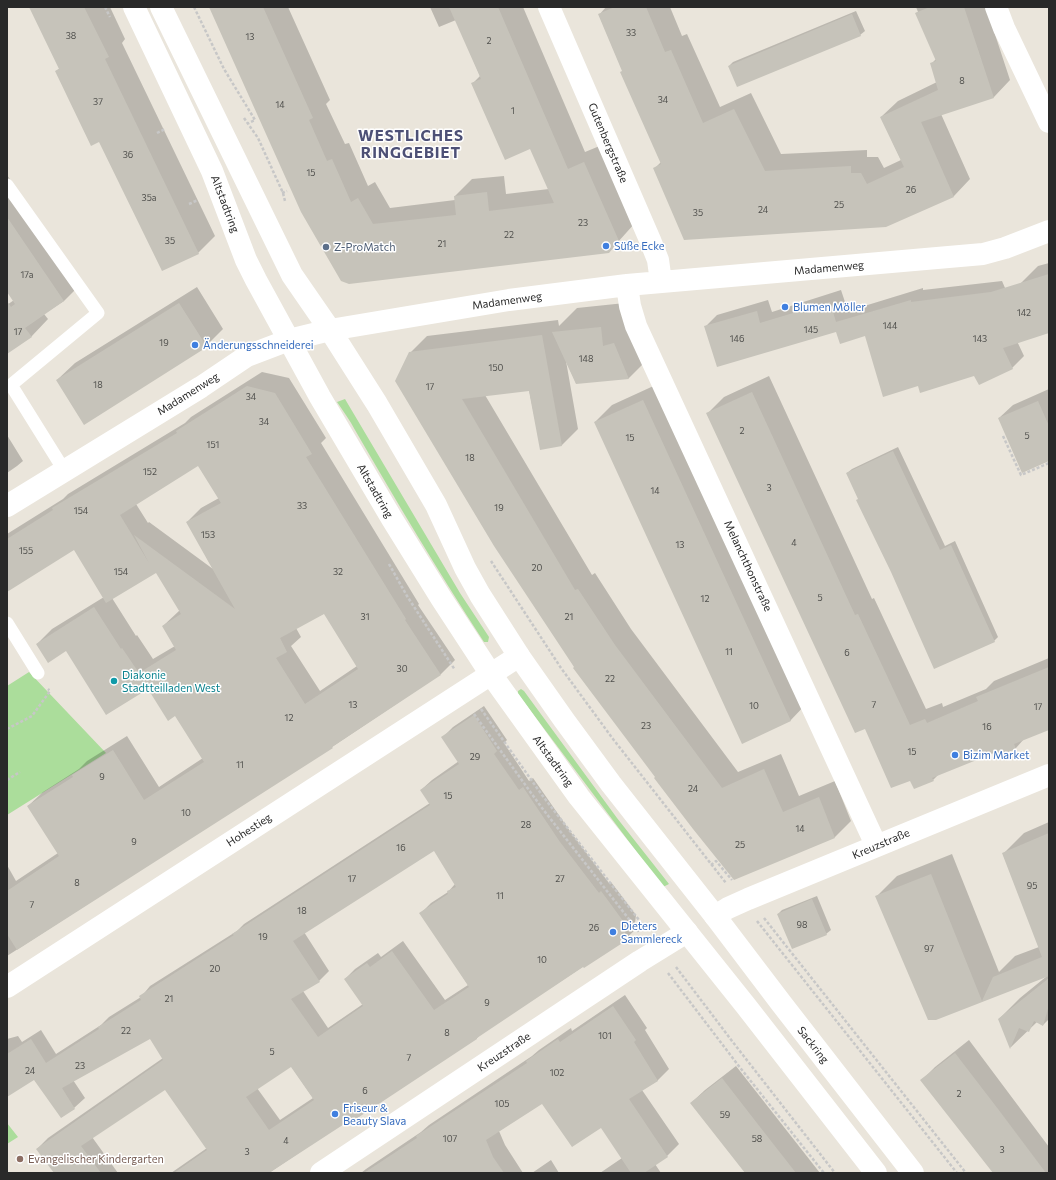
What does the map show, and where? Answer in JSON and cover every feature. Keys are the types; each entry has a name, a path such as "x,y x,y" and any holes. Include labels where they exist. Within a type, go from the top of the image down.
{"street":[{"name":"Altstadtring","path":"134,7 212,171 253,274 320,398 392,519 490,673 579,797 687,932"},
{"path":"161,7 292,276 330,330 377,404 428,492 476,588 519,656 564,720 611,784 715,916"},
{"name":"Gutenbergstraße","path":"549,7 650,240 658,260 661,282"},
{"path":"996,7 1004,28 1049,122"},
{"name":"Madamenweg","path":"7,506 201,387 247,356 289,340 330,330 509,300 626,285 883,264 983,254 1005,248 1049,231"},
{"name":"Melanchthonstraße","path":"626,285 636,326 876,845"},
{"name":"Hohestieg","path":"7,987 490,673 519,656"},
{"name":"Kreuzstraße","path":"715,916 742,902 876,845 1049,774"},
{"name":"Sackring","path":"715,916 913,1173"},
{"path":"687,932 876,1173"},
{"name":"Kreuzstraße","path":"321,1173 661,947 687,932"}],"lane":[{"path":"7,185 98,313 11,385 64,470"},
{"path":"7,623 38,673"}],"path":[{"path":"194,7 224,69 255,120 249,123"},
{"path":"157,133 164,130"},
{"path":"283,193 287,191"},
{"path":"189,204 196,200"},
{"path":"1003,436 1009,446 1021,476 1049,463"},
{"path":"489,557 566,674 613,739 711,865 716,861 735,884"},
{"path":"7,729 32,716 50,691 38,673"},
{"path":"473,712 542,808 642,936"},
{"path":"507,745 556,813 835,1173"},
{"path":"7,780 20,772"},
{"path":"762,916 966,1173"},
{"path":"755,920 957,1173"},
{"path":"665,969 738,1065 824,1173"}],"green space":[{"path":"345,399 460,593 489,637 488,642 484,642 449,588 337,402"},
{"path":"29,672 106,753 7,815 7,686"},
{"path":"521,689 524,691 617,818 669,884 663,887 518,694 518,691"},
{"path":"7,1123 18,1137 7,1144"}],"building":[{"path":"29,7 84,7 109,57 105,59 199,254 162,271 99,142 91,146 55,71 59,69"},
{"path":"209,7 263,7 313,118 309,120 327,161 332,159 351,202 358,198 373,224 456,215 454,196 487,192 489,211 554,203 530,149 505,160 471,83 481,79 449,7 498,7 568,169 584,162 619,241 609,253 349,284 341,281 301,212"},
{"path":"615,7 646,7 665,52 671,50 703,123 734,109 765,171 851,166 851,173 861,173 867,184 904,167 880,117 938,90 930,63 936,61 915,13 930,7 964,7 994,98 921,122 954,197 886,227 684,240 653,168 661,164 620,72 622,71 598,14"},
{"path":"852,14 861,36 737,87 728,66"},
{"path":"7,217 64,301 25,328 32,337 7,354 7,301 11,307 15,304 7,292"},
{"path":"1049,274 1049,333 1003,348 1013,369 979,385 974,376 920,393 918,386 883,397 865,336 840,344 836,332 717,367 704,326 757,311 760,323 830,302 836,322 911,300 911,302 991,292"},
{"path":"179,303 207,347 84,425 56,380"},
{"path":"601,327 603,346 614,343 629,379 576,384 552,332"},
{"path":"542,335 562,446 540,450 529,391 462,399 575,590 578,589 615,645 722,788 764,769 783,812 819,797 835,838 734,880 654,778 655,777 573,668 574,667 494,546 395,381 409,352"},
{"path":"247,386 275,393 312,454 306,457 406,619 405,620 441,675 332,747 333,748 17,950 7,934 7,891 59,856 27,806 73,777 72,775 113,750 144,800 204,762 175,716 168,721 148,689 106,715 66,651 48,663 36,644 94,607 121,649 122,648 139,673 176,650 162,626 181,614 156,573 106,603 74,550 7,592 7,539 53,510 52,508 177,433 176,431","holes":["198,466 221,503 186,522 235,609 134,535 149,563 120,515","324,614 358,669 305,704 276,658 287,652 280,638"]},
{"path":"752,392 855,615 858,614 910,725 925,719 927,723 978,701 976,697 1049,667 1049,730 1014,744 1016,749 996,757 994,753 932,778 934,781 914,789 910,781 891,788 865,729 855,733 706,413"},
{"path":"643,400 791,721 742,744 594,422"},
{"path":"1038,401 1049,426 1049,461 1022,473 998,418"},
{"path":"893,451 940,550 951,545 995,642 934,669 891,572 856,500 858,499 846,473"},
{"path":"474,715 497,751 494,754 519,790 523,787 560,842 599,893 601,891 626,925 624,942 584,968 583,967 356,1119 355,1117 269,1173 174,1173 207,1150 165,1090 81,1146 101,1173 54,1173 36,1149 163,1060 150,1039 62,1088 75,1109 61,1118 34,1080 7,1097 7,1054 31,1039 46,1063 99,1029 98,1027 141,1000 139,996 430,805 420,790 459,764 441,737","holes":["434,851 456,887 447,891 448,894 419,913 469,987 434,1010 392,951 370,967 367,963 344,979 363,1006 318,1037 291,999 320,982 293,941","291,1067 314,1100 269,1130 246,1097"]},
{"path":"1049,833 1049,976 936,1020 928,1020 875,896 931,874 982,1001 993,977 1042,957 1002,853"},
{"path":"812,899 827,935 792,949 777,914"},
{"path":"1049,978 1049,1005 1043,1026 1034,1021 1029,1032 1019,1028 1010,1049 998,1019"},
{"path":"613,1006 636,1040 634,1042 658,1081 629,1099 668,1157 644,1173 631,1173 601,1128 572,1147 542,1104 486,1140 493,1157 504,1173 364,1173 417,1138 416,1136 527,1063 526,1061 558,1039 560,1042"},
{"path":"955,1053 1046,1173 993,1173 920,1080"},
{"path":"722,1078 796,1173 745,1173 690,1103"}],"place":[{"name":"Süße Ecke","path":"606,246"},
{"name":"Z-ProMatch","path":"326,247"},
{"name":"Blumen Möller","path":"785,307"},
{"name":"Änderungsschneiderei","path":"195,345"},
{"name":"Diakonie Stadtteilladen West","path":"114,681"},
{"name":"Bizim Market","path":"955,755"},
{"name":"Dieters Sammlereck","path":"613,932"},
{"name":"Friseur & Beauty Slava","path":"335,1114"},
{"name":"Evangelischer Kindergarten","path":"20,1159"}],"district":[{"name":"WESTLICHES RINGGEBIET","path":"411,144"}]}
